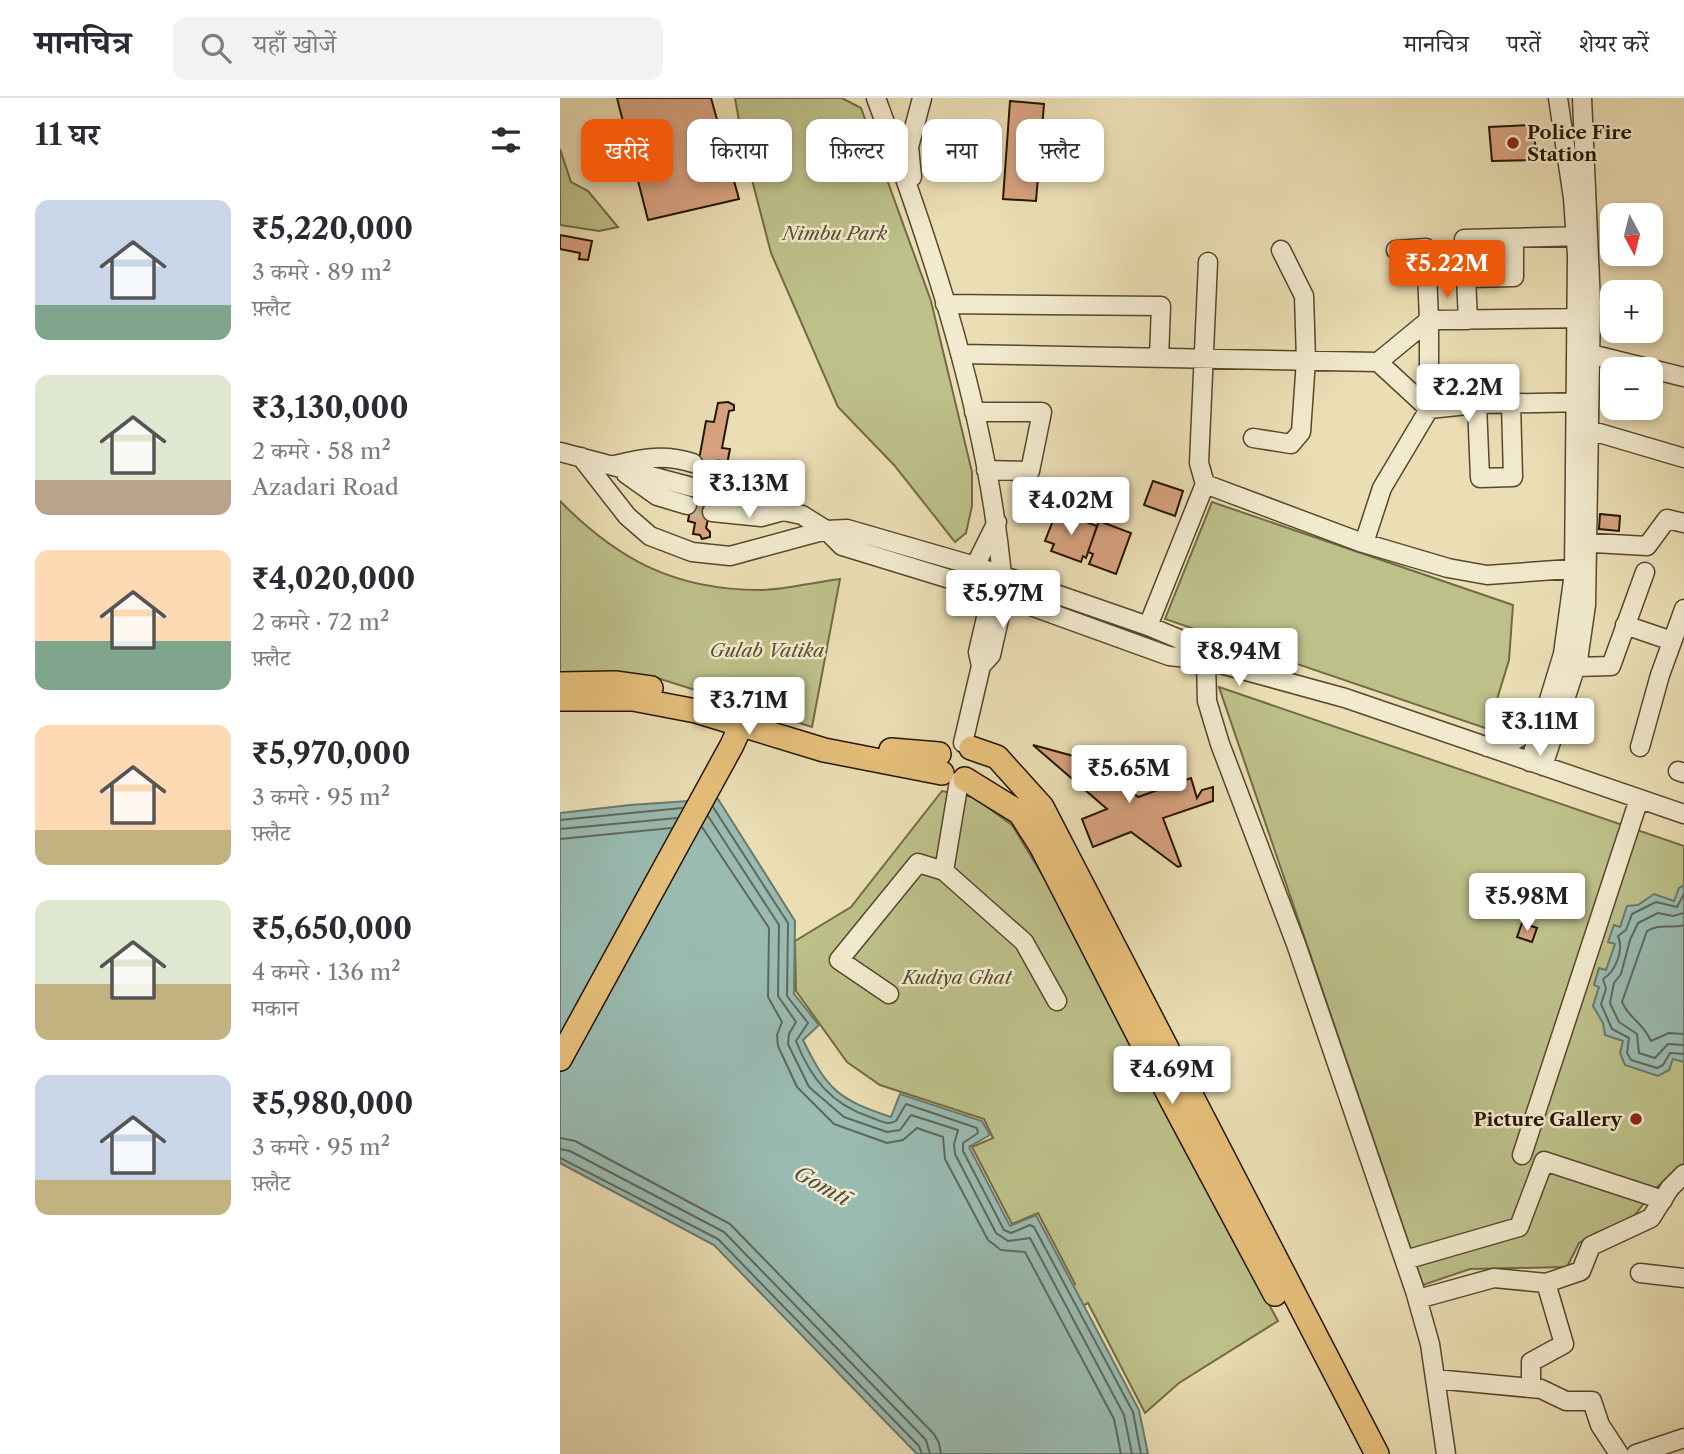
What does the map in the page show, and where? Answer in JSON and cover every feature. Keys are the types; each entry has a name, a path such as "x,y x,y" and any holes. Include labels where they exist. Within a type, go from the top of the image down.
{"main road":[{"path":"560,684 615,682 698,698 740,729"},
{"path":"560,699 633,699 696,711 740,729 887,750 951,772 1020,813 1041,846 1172,1101 1362,1454"},
{"path":"560,1059 740,729"},
{"path":"951,772 948,744 967,746 997,757 1042,807 1377,1454"},
{"path":"951,772 976,765 967,746"}],"street":[{"path":"876,98 913,199 960,354 997,522 1002,575"},
{"path":"913,199 909,147 922,98"},
{"path":"1558,98 1573,198 1583,236"},
{"path":"1570,775 1560,760 1551,723 1580,568 1584,318 1583,98"},
{"path":"1468,320 1464,239 1583,236"},
{"path":"1466,278 1514,277 1514,238"},
{"path":"1364,543 1382,488 1429,409 1426,248 1396,250"},
{"path":"1253,438 1291,444 1301,432 1306,360 1304,296 1281,250"},
{"path":"1148,626 1205,484 1199,463 1209,262"},
{"path":"945,304 1161,306 1159,358"},
{"path":"960,354 1378,362 1429,320 1584,318"},
{"path":"1581,542 1589,430 1582,402 1591,354 1584,318"},
{"path":"1591,354 1684,377"},
{"path":"1378,362 1429,409 1478,404 1582,402"},
{"path":"1478,404 1480,478 1513,477 1511,404"},
{"path":"974,412 1042,412 1030,471 986,470"},
{"path":"1589,430 1684,458"},
{"path":"560,452 692,486"},
{"path":"581,457 627,516 650,536 692,552 730,556 826,530 847,529 975,566 1148,626 1184,641 1206,660 1208,701 1220,744 1296,944 1418,1299 1430,1344 1446,1454"},
{"path":"615,465 649,457 674,457 693,463"},
{"path":"615,465 657,496 687,505"},
{"path":"719,470 742,479 783,511"},
{"path":"1205,484 1364,543 1448,568 1487,575 1580,568"},
{"path":"724,493 802,515 826,530 842,546 998,595 1169,656 1206,660 1345,698 1684,814"},
{"path":"712,512 761,517 783,511"},
{"path":"1581,542 1647,546 1667,519 1684,523"},
{"path":"975,566 997,522"},
{"path":"1536,764 1576,667 1586,605 1580,568"},
{"path":"1576,667 1611,666 1645,572"},
{"path":"967,746 981,666 978,652 998,595"},
{"path":"1640,747 1684,609"},
{"path":"1625,625 1672,641"},
{"path":"1488,747 1517,739 1551,723"},
{"path":"944,870 951,772"},
{"path":"1522,1155 1639,799"},
{"path":"889,994 839,960 918,863 944,870 1024,942 1057,1001"},
{"path":"1405,1260 1519,1227 1544,1161 1663,1200"},
{"path":"1418,1299 1494,1278 1546,1283 1581,1271 1591,1246 1651,1218 1684,1174"},
{"path":"1640,1273 1684,1278"},
{"path":"1531,1388 1531,1362 1564,1344 1546,1283"},
{"path":"1435,1379 1541,1389 1566,1401 1592,1401 1600,1424 1619,1454"},
{"path":"1636,1454 1684,1438"}],"green space":[{"name":"Nimbu Park","path":"735,98 842,98 861,108 865,119 806,119 806,182 888,182 931,301 972,472 972,506 966,533 955,542 894,465 838,407 771,253 753,182 792,182 792,119 739,119"},
{"path":"560,149 571,182 588,191 618,227 599,231 560,225"},
{"name":"Gulab Vatika","path":"560,501 604,540 626,555 675,577 729,589 760,590 840,579 812,727 651,676 560,678"},
{"path":"1212,502 1513,605 1509,660 1488,729 1165,619"},
{"path":"1219,687 1684,846 1684,1163 1655,1189 1631,1220 1596,1233 1579,1243 1567,1267 1470,1269 1423,1285"},
{"name":"Kudiya Ghat","path":"942,791 973,797 1012,825 1069,919 1183,1147 1278,1321 1179,1383 1145,1413 1088,1303 1072,1313 1061,1295 1075,1284 1038,1213 1012,1224 972,1147 993,1138 984,1119 880,1085 847,1062 796,991 795,941 851,907"}],"water":[{"name":"Gomtī","path":"718,799 795,921 794,994 819,1025 803,1040 820,1071 836,1091 846,1098 891,1117 900,1094 982,1121 990,1135 969,1147 1010,1226 1036,1215 1139,1410 1148,1454 917,1454 714,1245 560,1163 560,813"},
{"path":"1684,885 1684,1062 1673,1059 1669,1070 1658,1076 1625,1065 1620,1053 1623,1041 1605,1035 1603,1023 1593,1006 1599,987 1594,985 1599,968 1606,970 1615,944 1608,942 1614,925 1620,927 1627,906 1638,905 1654,894 1674,901 1679,888"}],"building":[{"path":"617,98 711,98 717,119 687,119 687,182 734,182 739,199 648,220 638,182 673,182 673,119 622,119"},
{"path":"1010,101 1044,104 1043,119 1016,119 1016,182 1038,182 1036,201 1003,199"},
{"name":"Police Fire Station","path":"1534,125 1536,160 1492,161 1489,127"},
{"path":"560,235 592,241 588,260 579,259 580,253 560,249"},
{"path":"728,402 734,405 734,410 729,411 722,448 730,449 721,495 714,494 706,528 710,537 702,539 700,535 693,534 695,523 688,521 706,421 714,422 718,403"},
{"path":"1153,481 1183,491 1175,516 1144,505"},
{"path":"1064,514 1097,526 1086,558 1083,556 1081,562 1051,551 1054,544 1045,541 1054,518 1059,520"},
{"path":"1600,514 1620,516 1619,531 1599,529"},
{"path":"1099,521 1131,533 1116,574 1089,564 1093,554 1088,552"},
{"path":"1033,745 1099,763 1138,797 1191,778 1197,798 1202,790 1213,787 1213,801 1163,818 1181,866 1178,867 1131,832 1093,847 1082,819 1107,809"},
{"path":"1522,923 1537,928 1532,942 1517,937"}],"tunnel":[{"path":"693,463 719,470"},
{"path":"692,487 724,493"},
{"path":"687,505 712,512"}],"place":[{"name":"Police Fire Station","path":"1513,143"},
{"name":"Picture Gallery","path":"1636,1119"}]}
